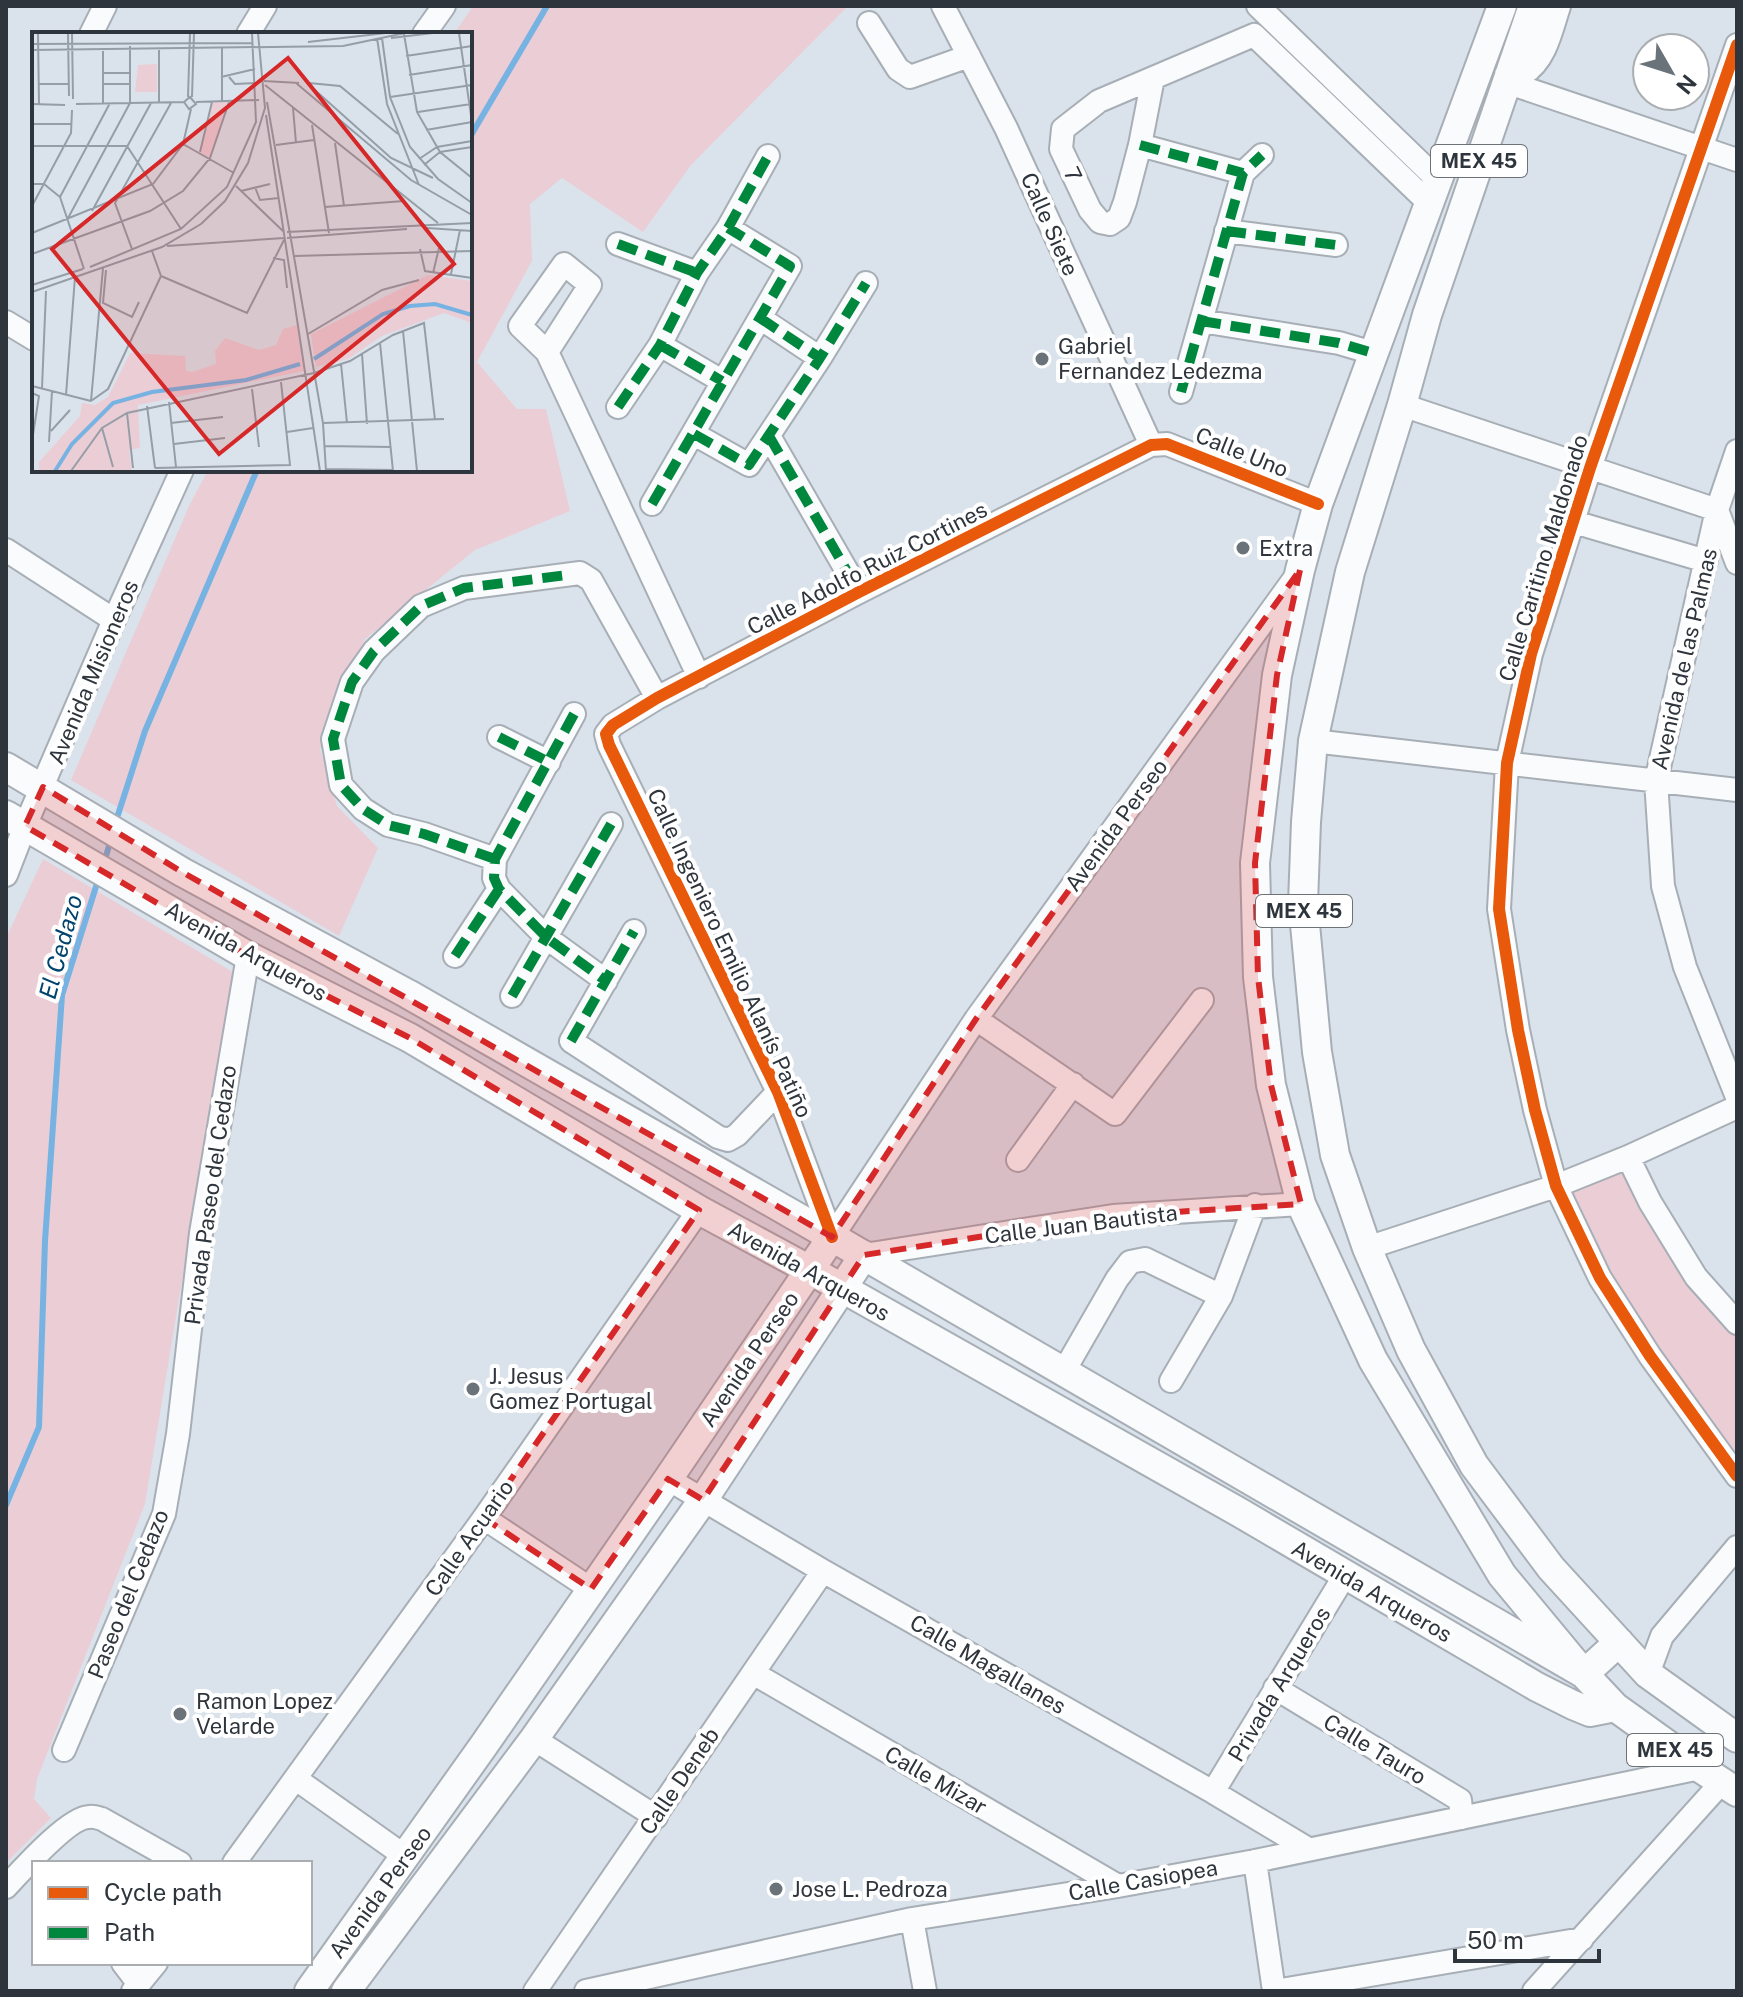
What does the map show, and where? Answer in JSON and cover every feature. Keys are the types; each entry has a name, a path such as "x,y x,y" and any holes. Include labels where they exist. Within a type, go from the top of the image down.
{"main road":[{"name":"MEX 45","path":"1502,6 1318,504 1277,675 1255,863 1258,977 1271,1085 1301,1204 1373,1360 1502,1575 1615,1707 1720,1781"},
{"name":"MEX 45","path":"1533,6 1427,315 1350,572 1313,741 1303,903 1317,1052 1335,1155 1367,1248 1411,1350 1474,1465 1551,1568 1648,1674 1737,1738"},
{"path":"1507,79 1523,71 1532,61 1543,44 1556,6"},
{"name":"Avenida Arqueros","path":"6,767 182,872 408,994 864,1255 1584,1674"},
{"name":"Avenida Arqueros","path":"26,826 248,956 410,1038 699,1210 1237,1511 1537,1687 1590,1712 1615,1707"},
{"name":"Avenida Perseo","path":"309,1991 406,1857 832,1237"},
{"name":"Avenida Perseo","path":"346,1991 534,1739 703,1500 864,1255"},
{"path":"1584,1674 1619,1642"},
{"path":"1615,1707 1648,1674"}],"street":[{"path":"92,32 105,6"},
{"path":"249,32 265,6"},
{"path":"425,32 444,6"},
{"name":"Calle Siete","path":"943,6 1006,128 1151,445"},
{"path":"1258,6 1434,191"},
{"path":"869,23 898,69 910,77 969,56"},
{"name":"7","path":"1153,78 1125,202 1119,218 1110,224 1100,222 1090,210 1061,149 1063,129 1099,101 1153,78 1254,35 1434,191"},
{"name":"Calle Caritino Maldonado","path":"1737,45 1590,468 1531,654 1507,763 1499,909 1518,1030 1535,1110 1556,1186 1600,1278 1650,1356 1737,1476"},
{"path":"1507,79 1737,160"},
{"path":"1140,145 1243,173"},
{"path":"1181,392 1243,173 1262,155"},
{"path":"618,407 660,345 697,273 728,228 768,156"},
{"path":"652,504 790,266 728,228"},
{"path":"1226,231 1336,245"},
{"path":"618,244 697,273"},
{"path":"694,434 749,465 866,283"},
{"path":"760,318 820,358"},
{"path":"1201,321 1339,343 1373,353"},
{"path":"6,322 32,338"},
{"path":"660,345 722,381"},
{"path":"547,352 699,677"},
{"path":"1402,405 1717,510 1737,563"},
{"path":"769,436 859,592"},
{"name":"Calle Uno","path":"1151,445 1167,444 1318,504"},
{"name":"Calle Adolfo Ruiz Cortines","path":"606,734 613,725 657,698 1151,445"},
{"name":"Avenida de las Palmas","path":"1737,451 1717,510 1656,781 1663,886 1685,967 1737,1097"},
{"name":"Avenida Misioneros","path":"6,875 26,826 53,794 114,620 181,472"},
{"path":"1574,522 1706,561"},
{"path":"6,550 114,620"},
{"name":"Avenida Perseo","path":"832,1237 976,1019 1300,570"},
{"path":"495,859 388,825 363,809 341,785 333,739 352,682 374,651 421,606 464,588 580,573 591,580 657,698"},
{"path":"574,714 495,859 494,878 499,889 547,938 606,981"},
{"name":"Calle Ingeniero Emilio Alanís Patiño","path":"606,734 615,759 778,1092 832,1237"},
{"path":"499,737 549,762"},
{"path":"1313,741 1737,790"},
{"path":"512,996 611,824"},
{"path":"455,956 499,889"},
{"path":"634,931 571,1041 718,1137 728,1140 737,1135 778,1092"},
{"name":"Privada Paseo del Cedazo","path":"178,1434 201,1233 248,956"},
{"path":"976,1019 1115,1114 1202,1000"},
{"path":"1018,1160 1073,1084"},
{"path":"1367,1248 1556,1186 1737,1107"},
{"path":"1628,1157 1650,1202 1696,1277 1737,1323"},
{"name":"Calle Juan Bautista","path":"864,1255 1113,1216 1301,1204"},
{"path":"1171,1381 1221,1296 1255,1205"},
{"name":"Calle Acuario","path":"235,1861 484,1518 699,1210"},
{"path":"1064,1371 1130,1262 1145,1259 1221,1296"},
{"name":"Paseo del Cedazo","path":"64,1750 164,1514 178,1434"},
{"name":"Calle Magallanes","path":"668,1479 1308,1849"},
{"path":"484,1518 591,1589"},
{"path":"1648,1674 1662,1636 1737,1547"},
{"name":"Calle Deneb","path":"535,1991 823,1571"},
{"name":"Privada Arqueros","path":"1213,1792 1345,1575"},
{"path":"1619,1642 1662,1636"},
{"name":"Calle Mizar","path":"753,1673 1118,1886"},
{"name":"Calle Tauro","path":"1275,1688 1460,1800 1462,1818"},
{"path":"534,1739 656,1817"},
{"path":"296,1779 406,1857"},
{"path":"1533,1991 1720,1781"},
{"name":"Calle Casiopea","path":"586,1991 912,1919 1255,1861 1462,1818 1720,1781"},
{"path":"43,1857 76,1822 88,1816 102,1819 176,1861"},
{"path":"1255,1861 1274,1991 1582,1939"},
{"path":"6,1887 32,1866"},
{"path":"912,1919 925,1991"},
{"path":"124,1965 136,1988 154,1965"}],"highlighted area":[{"path":"1300,570 1277,675 1255,863 1258,977 1271,1085 1301,1204 1113,1216 864,1255 703,1500 668,1479 591,1589 484,1518 699,1210 410,1038 248,956 25,826 43,787 182,872 832,1237 976,1019"}],"shaded area":[{"path":"473,6 848,6 691,165 643,232 562,178 530,204 532,261 477,362 517,409 546,409 570,511 475,550 365,639 320,749 337,806 378,848 339,936 71,780 189,506 207,472 472,472 472,32 455,32"},
{"path":"43,859 233,972 145,1504 37,1779 34,1799 51,1818 6,1863 6,938"},
{"path":"1628,1157 1737,1323 1737,1476 1650,1356 1556,1186"}],"waterway":[{"name":"El Cedazo","path":"472,134 547,6"},
{"name":"El Cedazo","path":"115,824 145,731 256,472"},
{"name":"El Cedazo","path":"104,863 111,839"},
{"name":"El Cedazo","path":"6,1505 39,1427 45,1241 62,995 99,877"}],"marked path":[{"path":"1140,145 1243,173"},
{"path":"1181,392 1243,173 1262,155"},
{"path":"618,407 660,345 697,273 728,228 768,156"},
{"path":"652,504 790,266 728,228"},
{"path":"1226,231 1336,245"},
{"path":"618,244 697,273"},
{"path":"694,434 749,465 866,283"},
{"path":"760,318 820,358"},
{"path":"1201,321 1339,343 1373,353"},
{"path":"660,345 722,381"},
{"path":"769,436 859,592"},
{"path":"495,859 388,825 363,809 341,785 333,739 352,682 374,651 421,606 464,588 567,575"},
{"path":"574,714 495,859 494,878 499,889 547,938 606,981"},
{"path":"499,737 549,762"},
{"path":"512,996 611,824"},
{"path":"455,956 499,889"},
{"path":"571,1041 634,931"}],"cycle path":[{"path":"1737,45 1590,468 1531,654 1507,763 1499,909 1518,1030 1535,1110 1556,1186 1600,1278 1650,1356 1737,1476"},
{"path":"832,1237 778,1092 606,734 613,725 657,698 1151,445 1167,444 1318,504"}],"place":[{"name":"Gabriel Fernandez Ledezma","path":"1042,359"},
{"name":"Extra","path":"1243,548"},
{"name":"J. Jesus Gomez Portugal","path":"473,1389"},
{"name":"Ramon Lopez Velarde","path":"180,1714"},
{"name":"Jose L. Pedroza","path":"776,1889"}]}
